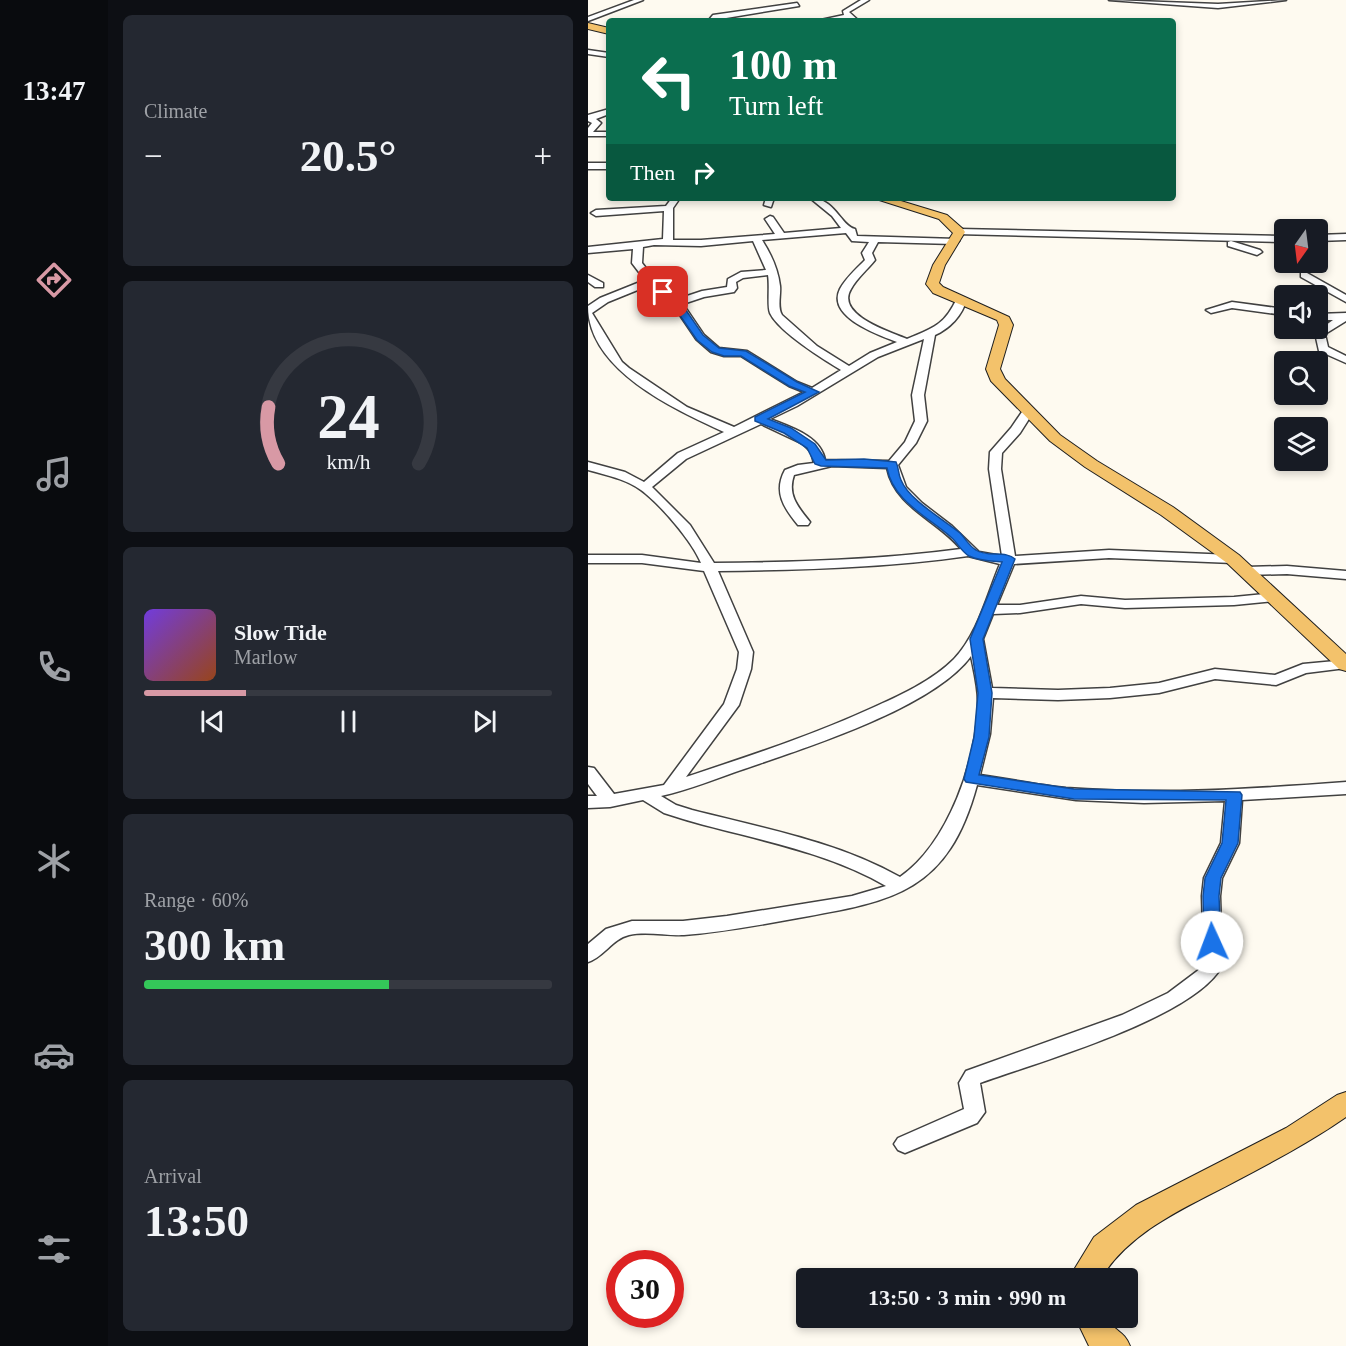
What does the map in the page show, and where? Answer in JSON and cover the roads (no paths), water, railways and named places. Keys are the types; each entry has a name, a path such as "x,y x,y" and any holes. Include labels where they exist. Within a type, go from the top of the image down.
{"main road":[{"path":"588,26 606,30"},
{"path":"889,201 944,217 957,236 933,275 932,284 938,290 1002,317 1006,325 993,369 998,381 1055,438 1091,464 1167,511 1233,559 1346,665"},
{"path":"1090,1268 1104,1246 1146,1214 1296,1136 1346,1103"}],"street":[{"path":"588,19 640,0"},
{"path":"847,16 845,12 866,0"},
{"path":"1112,0 1172,5 1250,4 1283,0"},
{"path":"1239,0 1250,4"},
{"path":"712,18 797,5"},
{"path":"836,18 847,16 851,18"},
{"path":"591,52 606,49"},
{"path":"591,52 606,54"},
{"path":"589,118 606,112"},
{"path":"588,133 597,123 589,118"},
{"path":"588,133 606,134"},
{"path":"588,166 606,166"},
{"path":"668,243 669,208 674,201"},
{"path":"818,201 835,214 846,226 846,230"},
{"path":"596,213 669,208"},
{"path":"770,219 781,236"},
{"path":"588,250 615,249 638,244 682,244 846,230 852,231 855,239 957,236 1212,237 1274,245"},
{"path":"1212,237 1257,252"},
{"path":"1328,238 1346,237"},
{"path":"756,239 769,258 777,295 774,311 778,317 807,344 848,370"},
{"path":"875,239 867,253 870,260 843,290 843,303 850,313 863,323 906,342"},
{"path":"1243,246 1274,243"},
{"path":"638,244 635,260 651,280 604,300 588,311 618,364 625,370 682,409 734,432"},
{"path":"676,303 702,294 730,290 731,281 736,277 772,272"},
{"path":"1304,275 1346,299"},
{"path":"588,278 599,285"},
{"path":"646,284 676,303 700,338 715,350 724,353 743,353 793,384 813,392"},
{"path":"645,487 682,456 813,392 874,355 941,329 959,309 961,300"},
{"path":"1211,310 1233,305 1274,311"},
{"path":"1328,317 1345,317"},
{"path":"1345,317 1320,333 1319,337 1323,349 1346,360"},
{"path":"930,334 918,395 921,421 910,443 892,465 895,482 916,505 957,537 971,552 985,558 1009,559 1117,553 1233,559"},
{"path":"588,802 610,801 669,789 824,736 896,703 930,684 958,662 976,639 1009,559 995,469 996,452 1016,430 1028,411"},
{"path":"759,419 788,430 811,446 819,462 825,464"},
{"path":"803,522 788,506 785,482 789,473 825,464 864,462 892,465"},
{"path":"588,466 621,475 645,487 685,528 705,557 707,567 746,651 744,669 731,705 669,789"},
{"path":"588,559 623,558 689,567 707,567 846,563 971,552"},
{"path":"1246,571 1287,570 1346,575"},
{"path":"988,610 1020,609 1081,600 1125,604 1234,602 1274,597"},
{"path":"588,955 602,940 625,927 681,928 749,920 854,902 901,886 940,852 959,819 982,737 985,693 976,639"},
{"path":"985,693 1058,695 1110,693 1159,688 1215,675 1232,674 1276,680 1303,669 1346,665"},
{"path":"588,772 610,801"},
{"path":"971,779 1074,794 1234,795 1346,788"},
{"path":"645,794 670,809 851,862 883,875 901,886"},
{"path":"904,1144 975,1112 969,1083 973,1077 1129,1021 1149,1012 1207,976 1213,966 1211,896 1213,878 1230,843 1234,795"}]}
